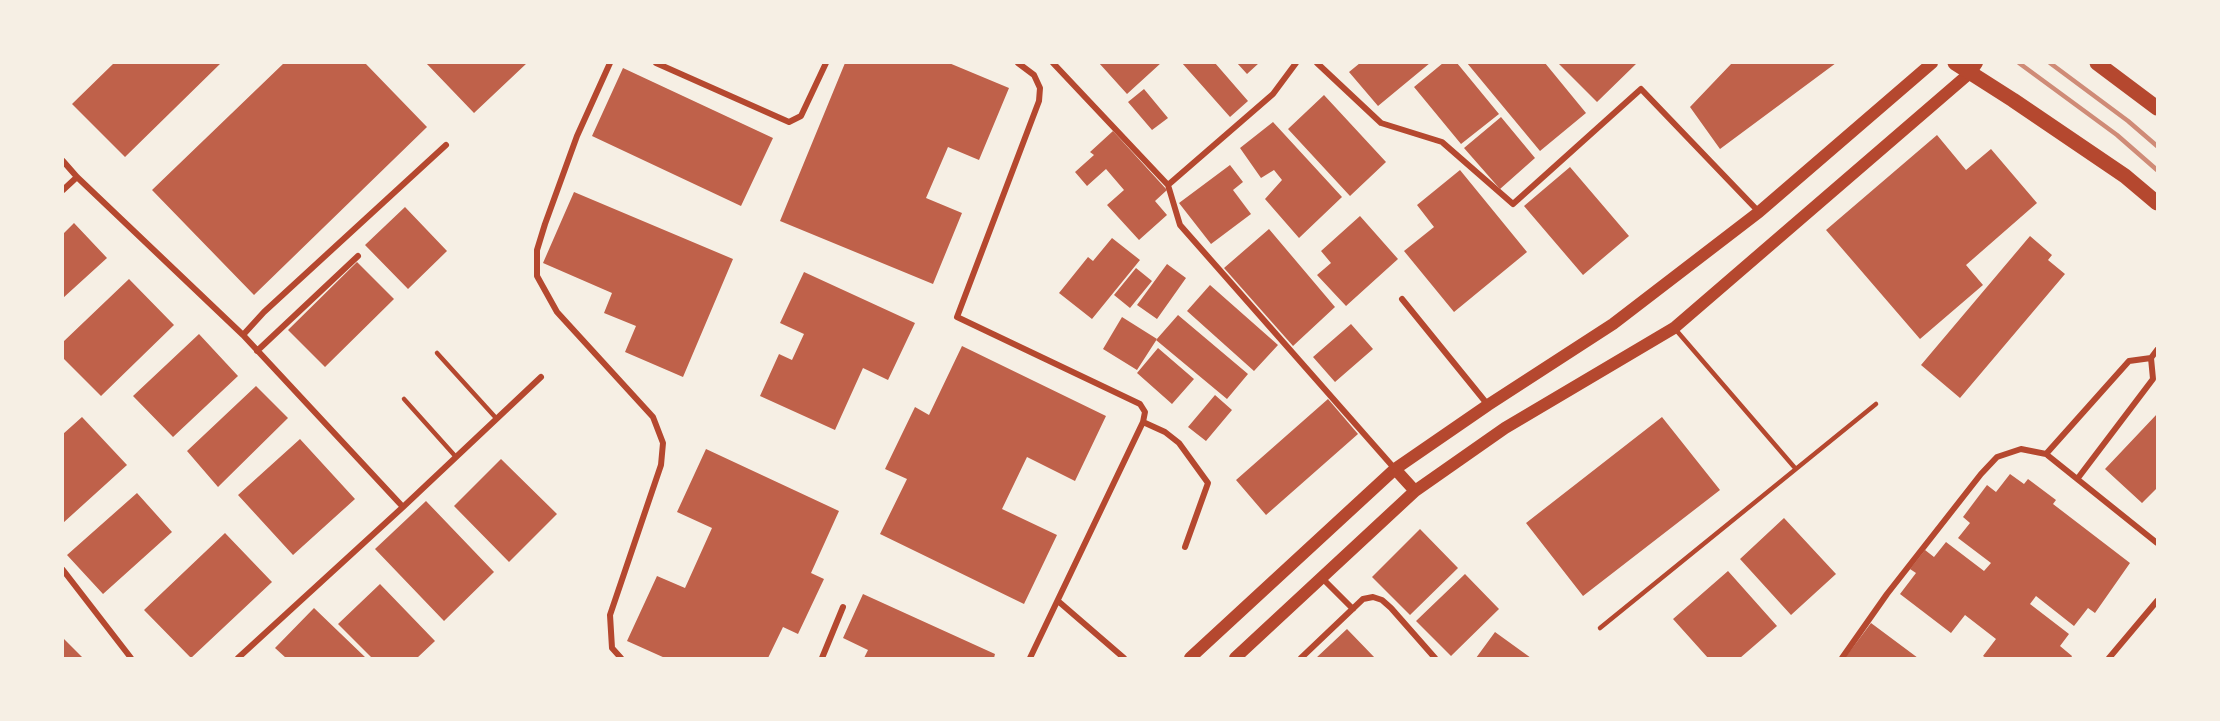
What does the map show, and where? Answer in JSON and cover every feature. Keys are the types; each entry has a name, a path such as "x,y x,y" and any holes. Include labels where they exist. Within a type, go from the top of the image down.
{"main road":[{"path":"1190,658 1395,470 1488,405 1613,324 1759,212 1932,63"},
{"path":"1955,63 1974,68 2125,176 2157,202"},
{"path":"2097,63 2157,108"},
{"path":"1235,658 1415,491 1505,428 1674,328 1974,68"},
{"path":"1395,470 1415,491"}],"street":[{"path":"610,63 577,136 545,224 537,250 537,276 557,312 653,417 663,442 661,465 610,615 612,648 621,658"},
{"path":"656,63 789,122 801,116 826,63"},
{"path":"1018,63 1034,75 1040,88 1039,101 957,317 1140,404 1145,412 1143,422 1033,656"},
{"path":"1053,63 1168,185 1180,225 1395,470"},
{"path":"1168,185 1273,94 1296,63"},
{"path":"1317,63 1381,123 1442,142 1513,204 1641,89 1759,212"},
{"path":"243,335 264,312 446,145"},
{"path":"63,161 243,335 403,507"},
{"path":"63,190 77,177"},
{"path":"257,351 358,256"},
{"path":"1402,299 1488,405"},
{"path":"2078,478 2153,379 2151,358 2157,350"},
{"path":"2046,454 2129,361 2151,358"},
{"path":"238,658 541,377"},
{"path":"1143,422 1165,432 1179,443 1208,483 1185,547"},
{"path":"1842,658 1887,594 1981,474 1997,457 2021,449 2046,454 2157,543"},
{"path":"63,570 131,658"},
{"path":"1322,578 1353,609"},
{"path":"1301,658 1364,599 1373,597 1382,600 1435,658"},
{"path":"1058,601 1124,658"},
{"path":"2109,658 2157,601"},
{"path":"822,658 843,608"}],"lane":[{"path":"1674,328 1795,468"},
{"path":"437,353 496,418"},
{"path":"404,399 456,457"},
{"path":"1600,628 1876,404"}],"building":[{"path":"114,63 221,63 125,157 72,104"},
{"path":"284,63 365,63 427,127 254,295 152,190"},
{"path":"426,63 527,63 474,113"},
{"path":"845,63 949,63 1009,88 979,160 948,147 926,198 962,213 933,284 780,221"},
{"path":"1099,63 1161,63 1127,94"},
{"path":"1182,63 1215,63 1248,101 1230,117"},
{"path":"1237,63 1259,63 1247,74"},
{"path":"1360,63 1430,63 1378,106 1349,72"},
{"path":"1443,63 1457,63 1499,114 1461,144 1414,87"},
{"path":"1467,63 1545,63 1586,113 1540,151"},
{"path":"1558,63 1637,63 1597,102"},
{"path":"1732,63 1836,63 1720,149 1690,107"},
{"path":"623,68 773,138 741,206 592,136"},
{"path":"1144,89 1168,118 1152,130 1128,102"},
{"path":"1324,95 1386,162 1350,196 1288,129"},
{"path":"1501,117 1535,158 1500,189 1464,148"},
{"path":"1273,122 1342,197 1299,238 1265,199 1282,180 1274,170 1261,178 1240,148"},
{"path":"1113,131 1167,190 1155,201 1167,215 1139,240 1107,205 1124,190 1106,169 1087,186 1075,172 1094,155 1090,152"},
{"path":"1937,135 1966,170 1991,149 2037,203 1966,265 1983,285 1920,339 1826,230"},
{"path":"1230,165 1243,182 1233,190 1251,214 1211,244 1179,203"},
{"path":"1570,167 1629,236 1583,275 1524,206"},
{"path":"1460,170 1527,252 1454,312 1404,251 1434,227 1417,205"},
{"path":"574,192 733,259 683,377 625,352 636,326 604,313 612,293 543,263"},
{"path":"405,207 447,251 408,289 365,245"},
{"path":"1360,216 1398,259 1346,306 1317,275 1331,263 1321,251"},
{"path":"74,223 107,258 63,298 63,234"},
{"path":"1269,229 1335,307 1293,346 1224,268"},
{"path":"2030,236 2052,255 2048,260 2065,274 1960,398 1921,365"},
{"path":"1112,238 1140,260 1092,319 1059,293 1088,257 1093,261"},
{"path":"357,262 394,299 325,367 288,330"},
{"path":"1167,264 1186,278 1157,319 1137,305"},
{"path":"1136,268 1152,281 1130,308 1114,295"},
{"path":"804,272 915,323 888,380 863,368 835,430 760,396 779,354 792,360 804,334 780,323"},
{"path":"129,279 174,325 101,396 63,358 63,342"},
{"path":"1210,285 1278,345 1254,371 1187,311"},
{"path":"1178,315 1248,374 1227,399 1156,340"},
{"path":"1122,317 1157,339 1137,370 1103,349"},
{"path":"1351,324 1373,349 1335,382 1313,357"},
{"path":"199,334 238,376 173,437 133,396"},
{"path":"962,346 1106,416 1075,481 1027,457 1002,509 1057,535 1024,604 880,534 907,479 885,469 915,407 929,415"},
{"path":"1158,348 1194,379 1172,404 1137,373"},
{"path":"256,386 288,418 218,487 187,451"},
{"path":"1215,395 1232,410 1206,441 1188,427"},
{"path":"1328,399 1358,434 1266,515 1236,480"},
{"path":"2157,414 2157,488 2142,503 2105,469"},
{"path":"82,417 127,465 63,523 63,434"},
{"path":"1662,417 1720,490 1583,596 1526,523"},
{"path":"300,439 355,499 293,555 238,495"},
{"path":"706,449 839,511 811,573 824,579 798,634 783,627 768,658 665,658 627,641 657,576 685,588 712,528 677,512"},
{"path":"501,459 557,514 509,562 454,506"},
{"path":"2010,474 2024,484 2028,479 2056,500 2053,504 2130,563 2095,613 2088,608 2074,626 2036,596 2030,604 2069,634 2060,646 2072,656 2071,658 1986,658 1983,656 1996,639 1965,615 1951,633 1900,594 1916,573 1910,569 1925,550 1934,557 1946,542 1984,571 1991,563 1958,538 1970,523 1963,517 1987,485 1996,492"},
{"path":"137,493 172,532 103,594 67,555"},
{"path":"426,501 494,572 444,621 375,549"},
{"path":"1784,518 1836,574 1791,615 1740,559"},
{"path":"1420,529 1458,568 1410,615 1372,577"},
{"path":"225,533 272,582 191,658 144,610"},
{"path":"1728,571 1777,626 1740,658 1708,658 1673,619"},
{"path":"1465,574 1499,609 1451,656 1416,621"},
{"path":"380,584 435,641 417,658 372,658 338,624"},
{"path":"863,594 995,654 994,658 864,658 868,650 843,638"},
{"path":"314,608 366,658 286,658 275,648"},
{"path":"1871,623 1918,658 1845,658"},
{"path":"1347,629 1375,658 1316,658"},
{"path":"1495,632 1531,658 1476,658"},
{"path":"63,638 83,658 63,658"}],"railway":[{"path":"2019,63 2117,135 2157,170"},
{"path":"2050,63 2128,121 2157,146"}]}
